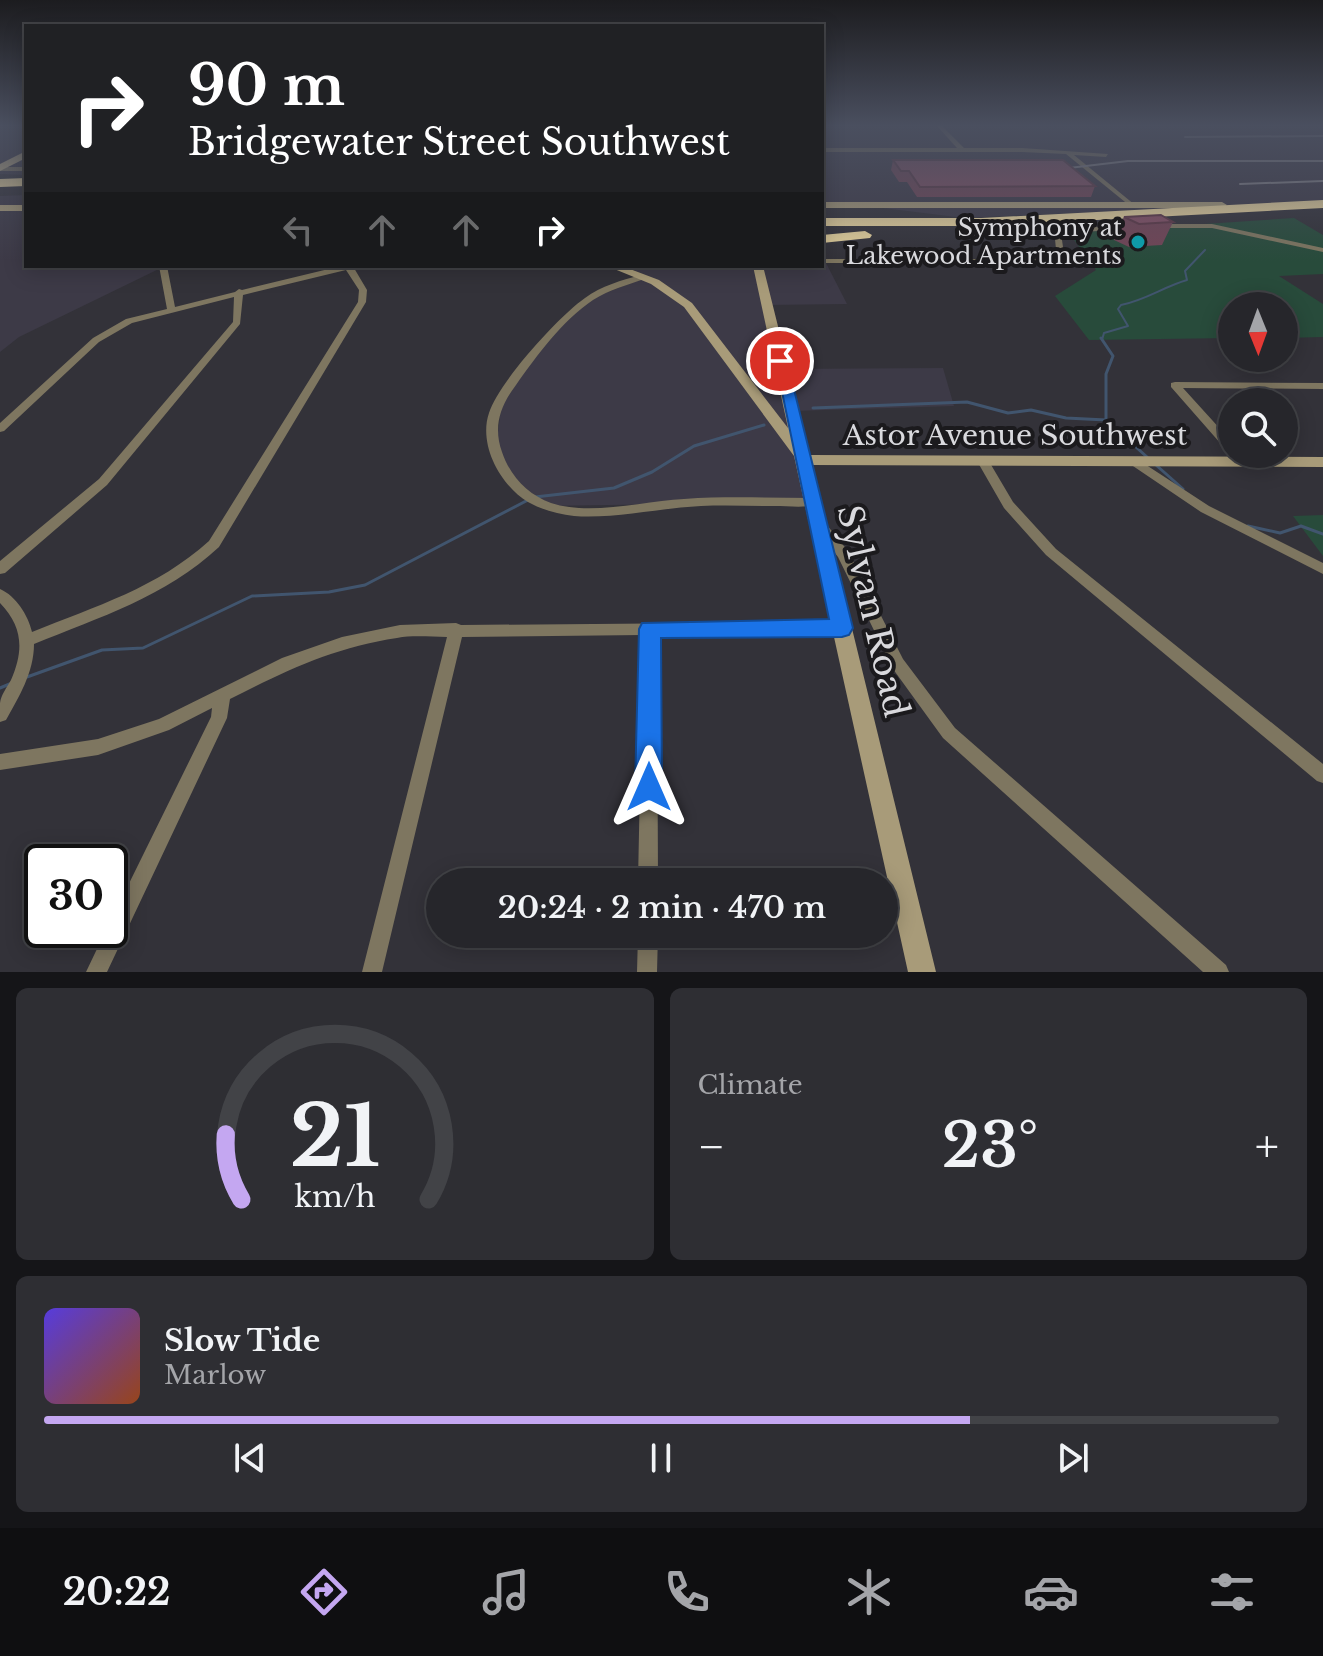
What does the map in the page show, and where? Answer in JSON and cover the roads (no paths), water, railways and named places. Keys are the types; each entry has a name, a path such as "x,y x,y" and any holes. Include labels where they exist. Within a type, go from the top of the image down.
{"highway":[{"path":"0,185 24,185"},
{"path":"824,239 1323,204"},
{"path":"855,208 883,218 988,225"},
{"path":"824,228 988,225 1323,211"},
{"path":"824,222 988,225"}],"street":[{"path":"1089,170 1132,205"},
{"path":"824,206 1222,205"},
{"path":"0,208 24,208"},
{"path":"824,261 1059,261 1057,231 1199,224 1323,250"},
{"path":"163,268 171,308"},
{"path":"0,429 96,340 129,321 171,308 341,268"},
{"path":"28,640 168,581 195,563 214,544 362,302 363,290 351,268"},
{"path":"617,268 666,289 688,305 766,404 803,458"},
{"name":"Sylvan Road","path":"758,268 922,972"},
{"path":"641,277 598,294 575,309 508,386 494,414 491,429 495,451 507,476 530,499 556,509 586,513 670,503 812,502"},
{"path":"0,569 84,500 119,464 237,322 239,292"},
{"path":"1218,434 1175,385 1323,386"},
{"path":"766,404 787,393"},
{"path":"766,404 780,417 793,417"},
{"name":"Astor Avenue Southwest","path":"803,458 1134,461 1218,456"},
{"name":"Astor Avenue Southwest","path":"1298,460 1323,462"},
{"path":"983,461 1008,505 1051,552 1323,775"},
{"path":"1134,461 1205,509 1323,569"},
{"path":"818,523 843,554 898,664 949,733 1219,972"},
{"path":"0,594 24,623 28,640 19,684 0,715"},
{"path":"0,762 98,747 163,725 287,663 342,643 400,631 842,628"},
{"path":"372,972 456,629"},
{"path":"648,868 650,629"},
{"path":"96,972 219,718 222,697"},
{"path":"647,972 648,948"}],"waterway":[{"path":"1102,340 1104,333 1128,326 1118,309 1121,305 1187,280 1185,271 1205,250"},
{"path":"1102,340 1113,356 1106,374 1106,420"},
{"path":"813,408 967,402 1008,413 1031,410 1066,418 1106,420"},
{"path":"1106,420 1147,457"},
{"path":"535,497 614,488 652,472 694,446 764,425"},
{"path":"1156,465 1183,489"},
{"path":"27,677 102,650 143,648 252,596 329,592 365,585 528,500"},
{"path":"1248,526 1280,533 1301,526 1323,534"},
{"path":"0,688 12,683"}],"railway":[{"path":"1240,184 1323,181"}],"place":[{"name":"Symphony at Lakewood Apartments","path":"1138,242"}]}
